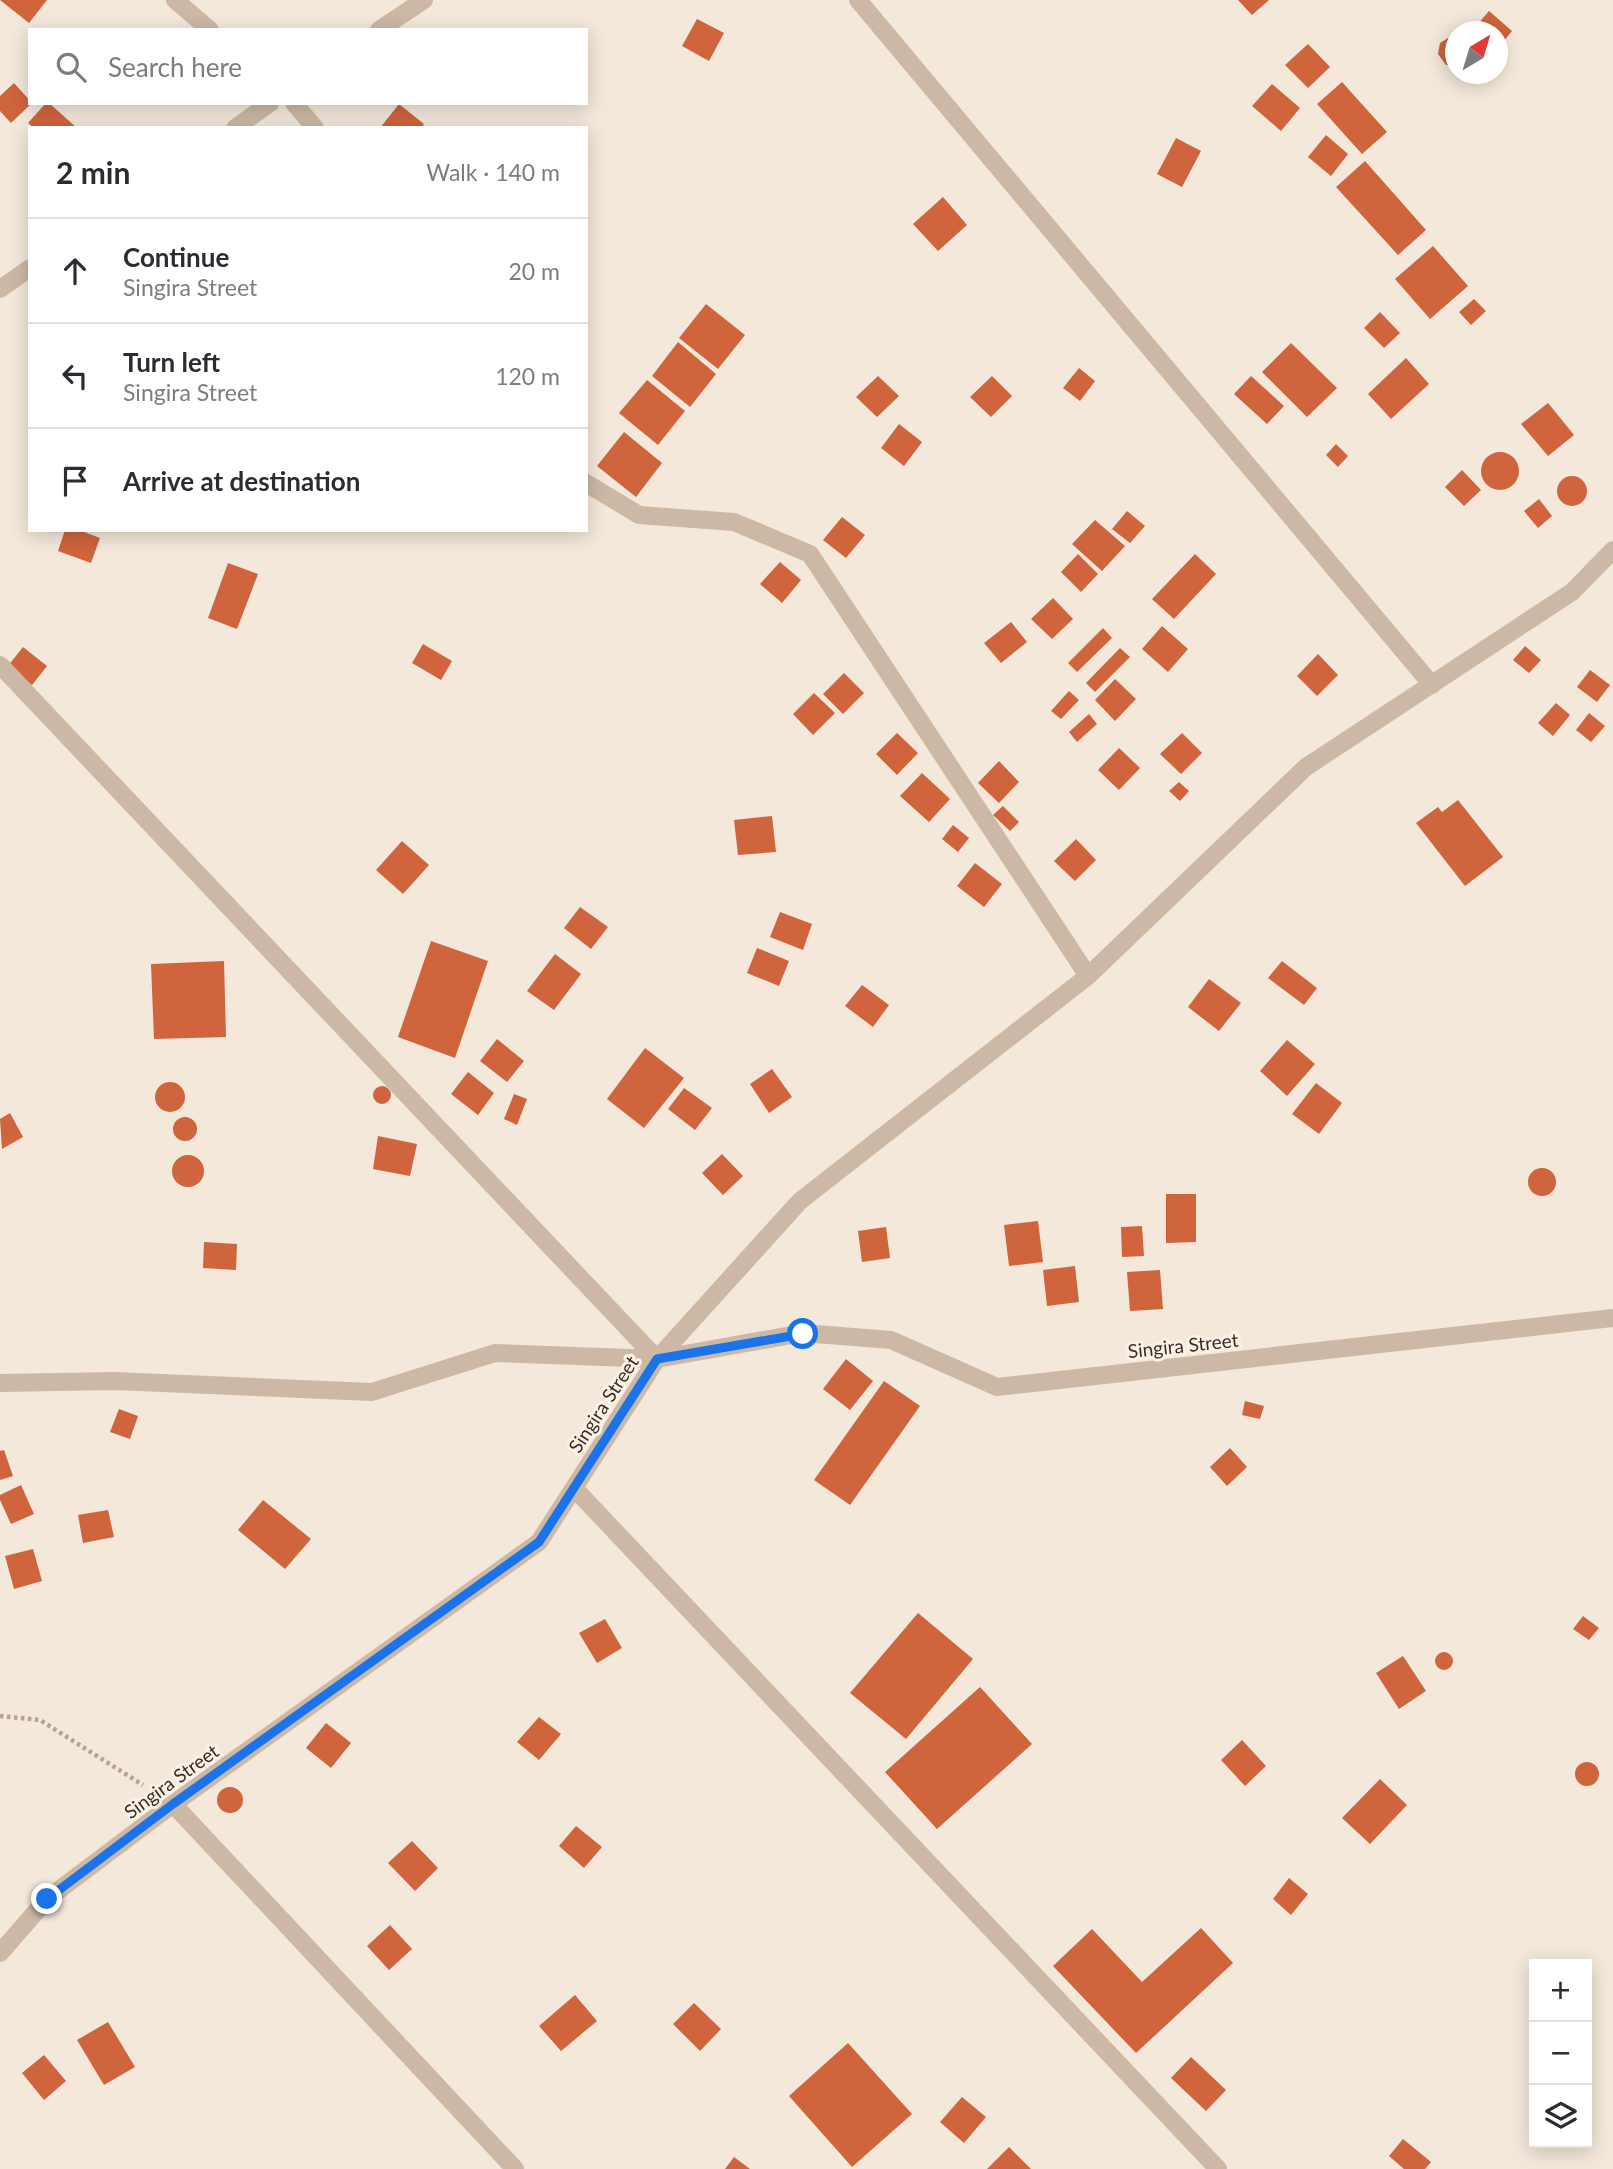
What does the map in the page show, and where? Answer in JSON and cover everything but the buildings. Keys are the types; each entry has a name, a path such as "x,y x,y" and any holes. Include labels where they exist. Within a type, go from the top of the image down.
{"street":[{"path":"175,0 208,28"},
{"path":"382,28 424,0"},
{"path":"858,0 1432,685"},
{"path":"238,126 267,105"},
{"path":"295,105 313,126"},
{"path":"0,289 28,269"},
{"path":"588,484 639,515 734,522 810,554 1088,976"},
{"path":"0,1383 116,1381 372,1392 495,1353 657,1359 800,1202 1088,976 1306,768 1572,592 1613,550"},
{"path":"0,665 657,1359"},
{"name":"Singira Street","path":"0,1953 47,1899 173,1804 539,1542 657,1359 803,1334 891,1340 996,1387 1613,1318"},
{"path":"574,1488 1219,2169"},
{"path":"173,1804 515,2169"}],"path":[{"path":"0,1716 40,1720 173,1804"}],"route":[{"path":"47,1899 173,1804 539,1542 657,1359 803,1334"}]}
